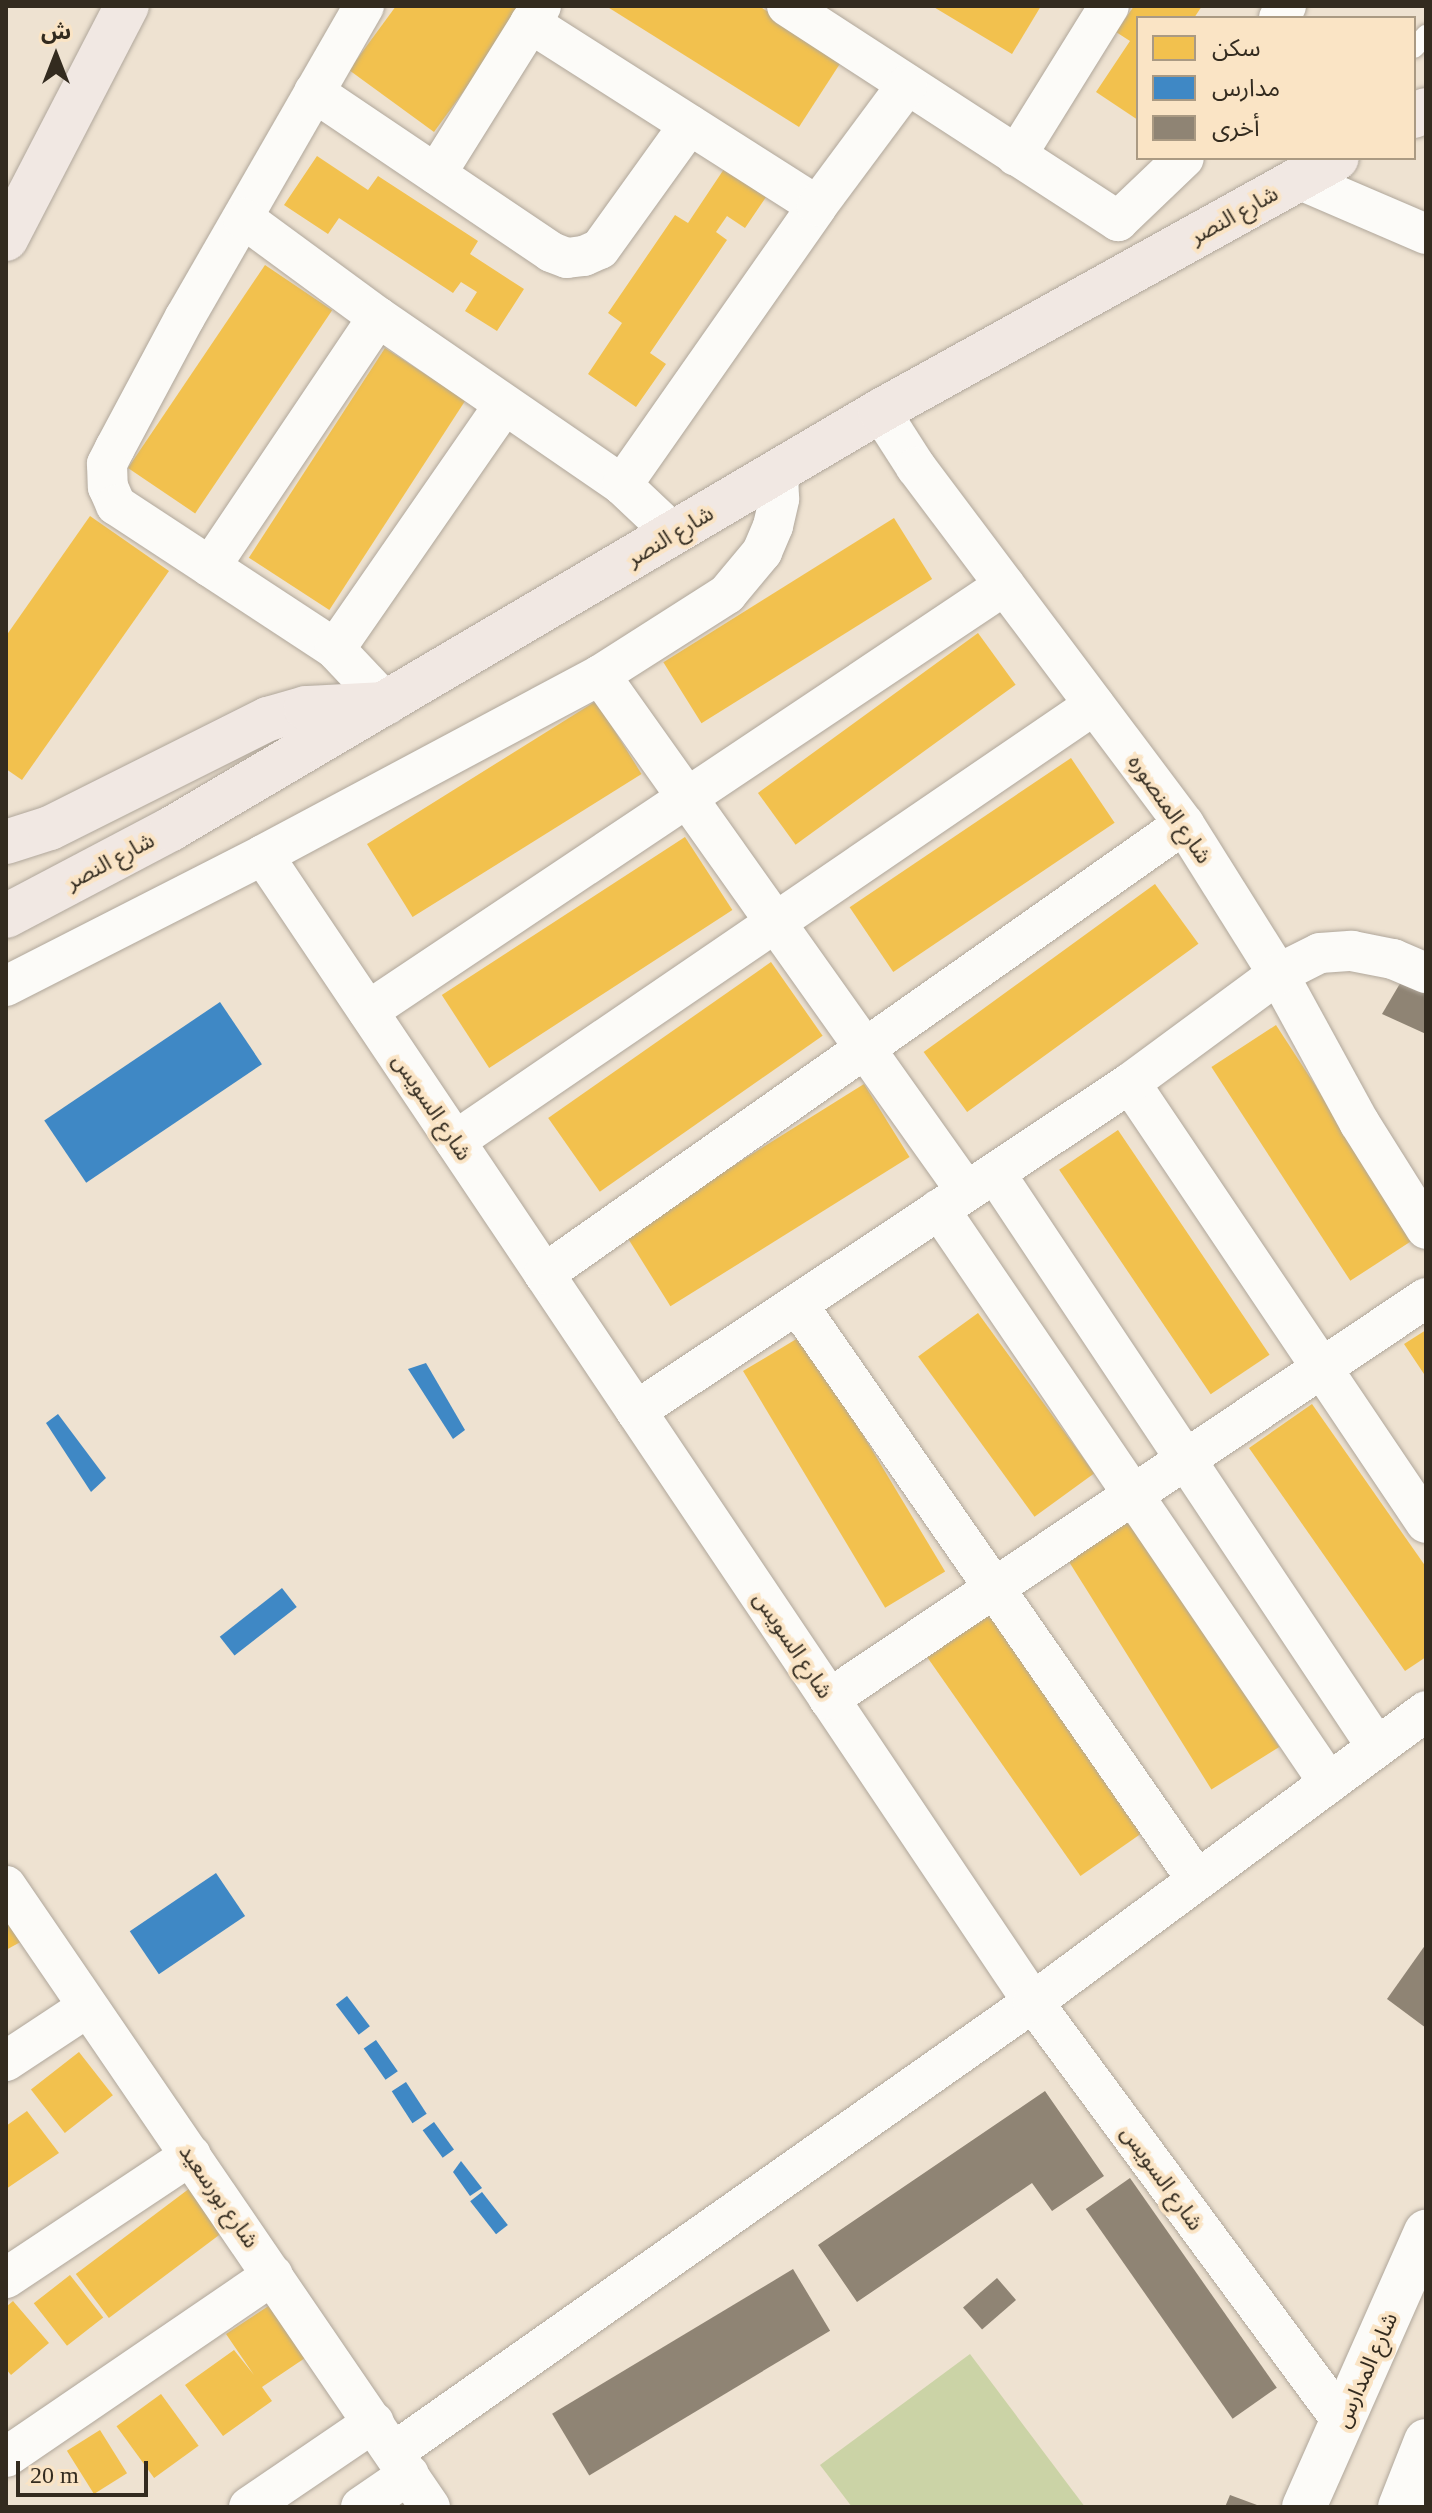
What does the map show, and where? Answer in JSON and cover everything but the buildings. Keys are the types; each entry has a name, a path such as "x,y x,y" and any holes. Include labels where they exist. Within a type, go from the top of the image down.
{"main road":[{"path":"6,239 127,6"},
{"name":"شارع النصر","path":"6,916 171,829 880,411 1163,255 1307,168 1331,160"},
{"path":"6,842 50,828 268,719 306,708 347,703 387,704"}],"street":[{"path":"364,6 185,317 107,464 108,487 116,505 335,649 387,704"},
{"path":"787,6 1118,221 1163,255"},
{"path":"1016,156 1102,9"},
{"path":"436,174 536,15 689,125 817,206"},
{"path":"622,485 817,206 907,85"},
{"path":"314,92 551,252 567,258 584,256 600,249 689,125"},
{"path":"1118,221 1182,160"},
{"path":"1307,168 1426,234"},
{"path":"243,218 378,317 622,485 674,534"},
{"path":"210,567 378,317"},
{"path":"335,649 504,405"},
{"name":"شارع المنصوره","path":"880,411 916,467 1184,824 1278,974 1359,1122 1426,1229"},
{"path":"6,986 263,855 600,675 727,594 746,575 773,526 779,499 778,471"},
{"path":"368,1011 1005,585"},
{"path":"600,675 967,1191 1186,1459 1377,1747"},
{"path":"455,1141 1094,705"},
{"path":"544,1274 1184,824"},
{"name":"شارع السويس","path":"263,855 1033,2002 1343,2422"},
{"path":"636,1411 1130,1083 1278,974 1320,953 1352,951 1393,959 1426,973"},
{"path":"1130,1083 1426,1523"},
{"path":"967,1191 1133,1495 1329,1783"},
{"path":"829,1699 1426,1298"},
{"path":"797,1304 1197,1880"},
{"path":"361,2507 402,2464 1426,1711"},
{"name":"شارع بورسعيد","path":"6,1886 402,2464"},
{"path":"6,2061 88,2007"},
{"path":"6,2278 191,2155"},
{"name":"شارع المدارس","path":"1304,2507 1426,2232"},
{"path":"6,2457 273,2275"},
{"path":"1400,2507 1426,2441"},
{"path":"249,2507 402,2464"}],"green space":[{"path":"970,2354 1085,2507 852,2507 820,2465"}]}
